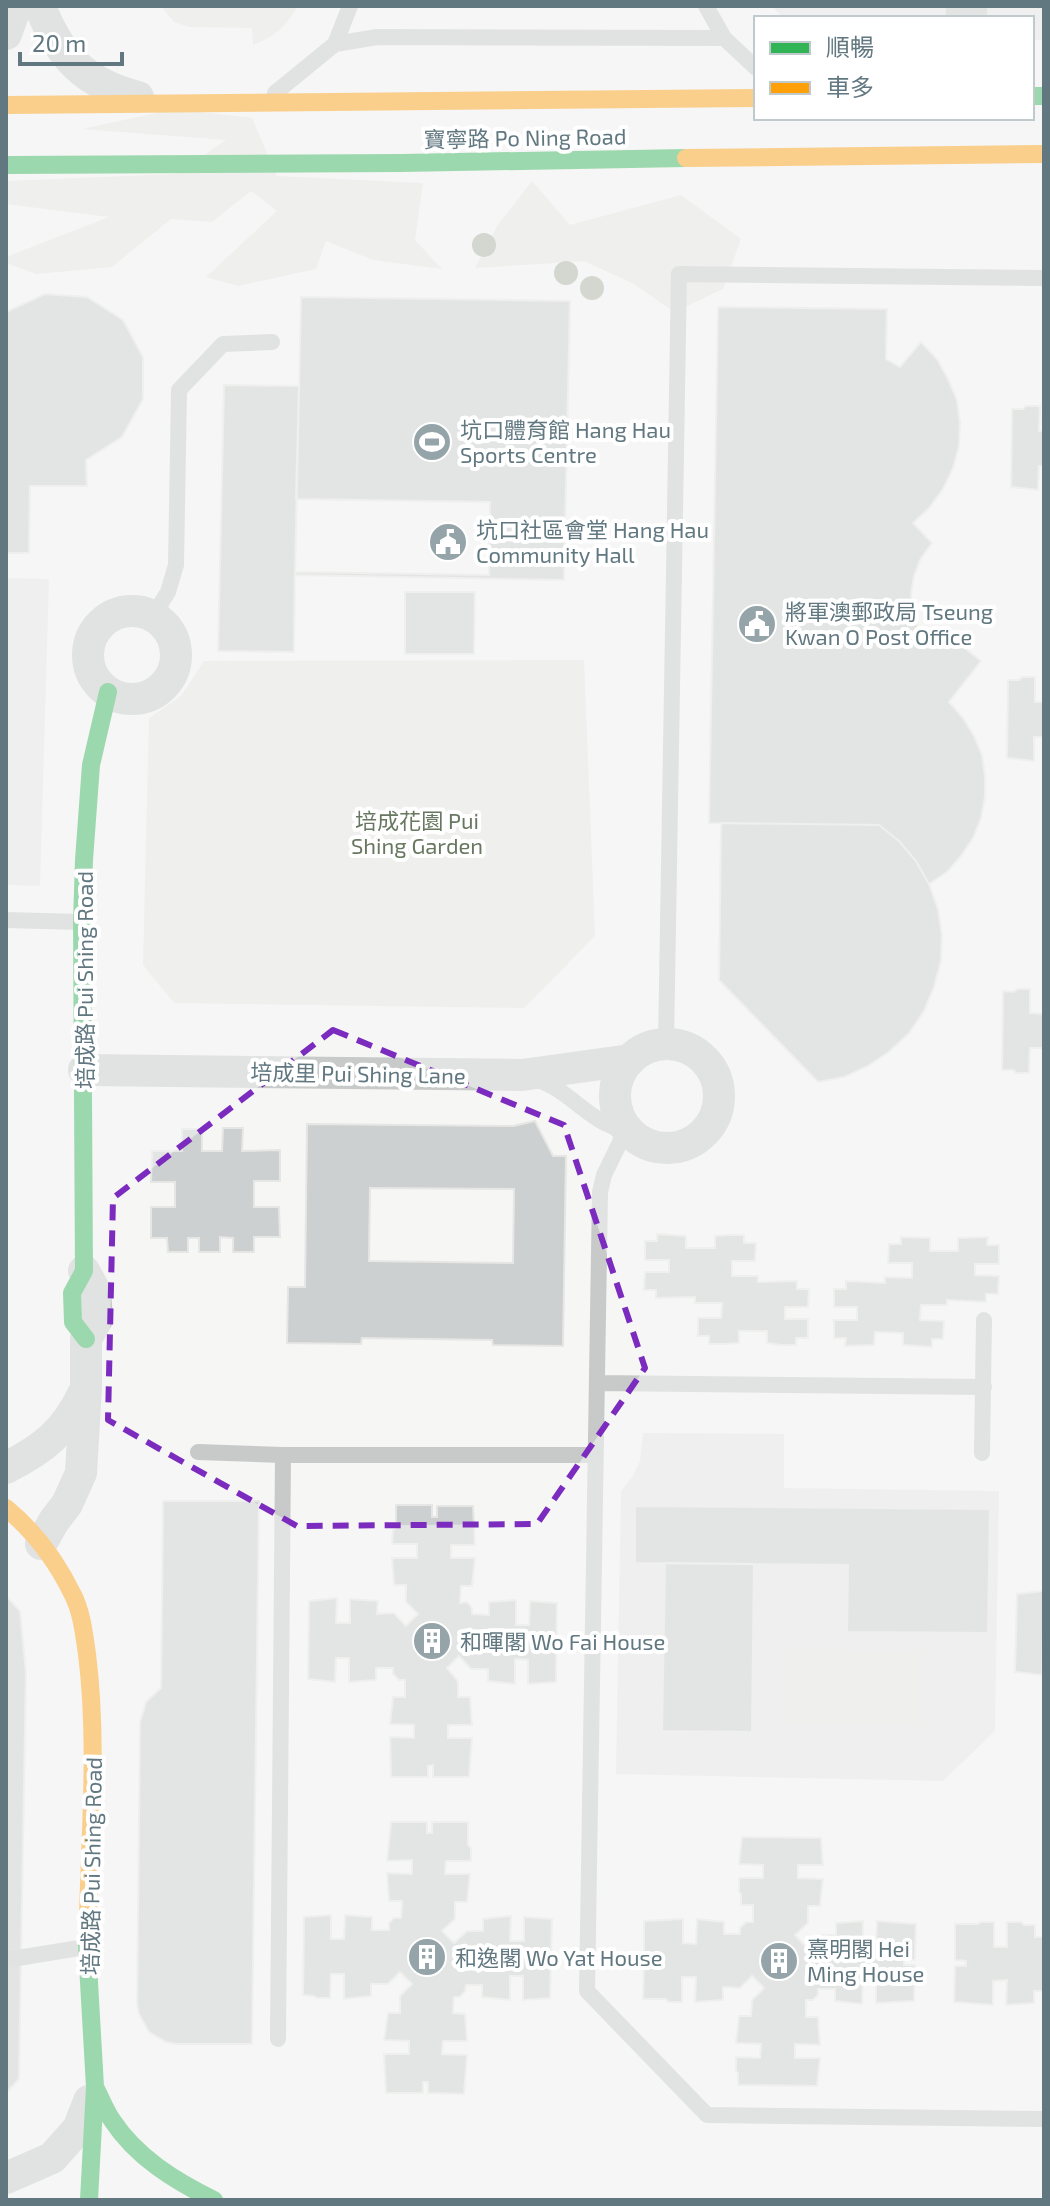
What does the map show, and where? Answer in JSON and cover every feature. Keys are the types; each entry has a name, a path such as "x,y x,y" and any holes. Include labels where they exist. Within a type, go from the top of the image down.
{"main road":[{"name":"寶寧路 Po Ning Road","path":"6,105 754,98"},
{"name":"寶寧路 Po Ning Road","path":"6,165 1044,154"},
{"name":"培成路 Pui Shing Road","path":"84,1271 84,860 91,765 108,692"},
{"name":"培成路 Pui Shing Road","path":"6,1508 22,1521 41,1544 74,1596 83,1625 93,1700 87,1947 95,2087 89,2200"},
{"path":"95,2087 113,2120 145,2156 186,2187 214,2200"}],"street":[{"path":"6,34 16,6"},
{"path":"40,6 55,41 92,79 109,89 167,104"},
{"path":"124,611 139,611 153,616 172,636 176,650 170,677 161,688 136,699 108,692 97,682 90,669 88,654 91,639 99,626 124,611"},
{"path":"630,1060 621,1072 615,1102 626,1130 639,1141 655,1148 673,1148 690,1143 704,1133 714,1119 719,1102 717,1084 711,1068 699,1055 684,1047 666,1044"},
{"name":"培成里 Pui Shing Lane","path":"84,1070 522,1075 630,1060 640,1051 666,1044"},
{"name":"培成路 Pui Shing Road","path":"41,1544 67,1504 81,1473 86,1339 97,1319 95,1291 84,1271"},
{"name":"培成路 Pui Shing Road","path":"6,1468 39,1450 63,1429 86,1387"},
{"path":"6,2178 52,2158 78,2129 95,2087"}],"lane":[{"path":"263,103 335,44 350,6"},
{"path":"706,6 724,38 754,66"},
{"path":"335,44 377,37 724,38"},
{"path":"666,1044 679,274 1044,278"},
{"path":"153,616 168,592 176,565 179,390 223,344 272,342"},
{"path":"6,920 82,922"},
{"path":"522,1075 559,1089 599,1121 626,1130 604,1175 600,1192 587,1991 707,2115 1044,2119"},
{"path":"982,1453 984,1320"},
{"path":"597,1383 984,1387"},
{"path":"198,1452 595,1455"},
{"path":"278,2039 283,1455"},
{"path":"6,1960 87,1947"}],"highlighted area":[{"path":"333,1030 564,1125 645,1368 537,1524 297,1526 108,1420 113,1198"}],"shaded area":[{"path":"772,6 1044,6 1044,40 1034,40 1034,16 781,16"},
{"path":"6,578 49,579 40,886 6,885"},
{"path":"643,1433 784,1434 784,1488 999,1491 995,1731 943,1781 616,1774 621,1491 640,1461"}],"green space":[{"path":"161,6 298,6 279,30 253,45 252,28 189,27 174,22"},
{"path":"175,109 252,118 277,176 423,183 415,240 442,269 373,260 326,241 316,269 238,286 206,277 277,211 251,191 212,222 171,219 112,267 36,274 6,263 6,257 109,217 6,204 6,181 176,174 226,140 82,129"},
{"path":"532,181 570,225 681,195 741,239 723,289 674,312 634,284 584,261 475,268 497,226"},
{"name":"培成花園 Pui Shing Garden","path":"584,660 595,936 524,1008 174,1003 143,965 149,718 181,696 204,661"},
{"path":"781,1650 922,1652 921,1725 780,1723"}],"building":[{"path":"945,6 988,6 988,16 945,16"},
{"path":"45,294 87,297 123,320 143,357 143,399 122,437 86,460 87,486 30,486 29,553 6,553 6,312"},
{"name":"坑口體育館 Hang Hau Sports Centre","path":"301,297 570,301 564,580 295,575"},
{"path":"718,307 887,309 886,359 900,367 921,342 937,359 957,400 959,446 953,468 943,489 913,523 932,543 921,558 911,594 919,631 929,647 942,630 981,661 949,702 963,718 982,755 985,797 973,838 947,872 929,884 916,861 899,841 879,825 709,823"},
{"path":"224,385 299,386 296,499 490,502 489,575 295,572 294,652 218,651"},
{"path":"1040,406 1039,431 1044,431 1044,466 1039,466 1038,490 1011,487 1012,409"},
{"path":"405,592 475,592 474,654 405,654"},
{"path":"1035,677 1035,702 1044,702 1044,737 1034,737 1034,761 1007,758 1008,680"},
{"path":"721,823 879,825 899,841 916,861 938,909 942,935 941,961 924,1011 909,1033 868,1066 844,1077 818,1082 719,980"},
{"path":"1030,989 1030,1013 1043,1014 1044,998 1044,1073 1043,1048 1030,1048 1029,1073 1002,1070 1003,991 1014,992"},
{"path":"535,1121 553,1156 566,1156 563,1346 493,1345 492,1340 362,1338 361,1344 287,1343 288,1287 305,1287 307,1124 513,1126","holes":["370,1188 514,1189 513,1263 369,1261"]},
{"path":"223,1128 243,1128 242,1151 280,1150 280,1181 254,1181 254,1207 279,1207 280,1237 254,1237 254,1252 233,1252 233,1238 220,1237 220,1252 199,1252 199,1238 188,1238 188,1252 168,1252 167,1238 151,1238 151,1207 175,1207 175,1182 151,1182 152,1151 182,1151 182,1129 202,1129 202,1151 222,1151"},
{"path":"657,1234 686,1236 686,1248 715,1248 715,1236 728,1235 744,1235 744,1243 756,1243 755,1261 732,1261 732,1276 758,1276 758,1282 797,1281 797,1289 809,1289 808,1307 785,1307 785,1319 808,1319 808,1338 796,1338 796,1345 780,1345 767,1343 767,1331 739,1331 739,1343 709,1344 709,1336 698,1336 698,1318 721,1318 722,1303 695,1303 695,1297 656,1298 656,1290 644,1290 645,1272 669,1272 669,1260 645,1260 645,1241 657,1241"},
{"path":"901,1237 930,1238 930,1251 958,1251 958,1238 988,1237 987,1245 999,1245 999,1264 975,1264 975,1275 999,1276 998,1294 986,1294 986,1302 947,1300 947,1305 921,1305 920,1320 944,1321 943,1339 932,1339 932,1347 903,1345 903,1333 875,1332 874,1345 845,1346 846,1338 834,1338 834,1320 857,1320 857,1307 834,1307 834,1289 846,1289 846,1281 885,1283 885,1277 912,1278 912,1263 888,1263 889,1244 901,1244"},
{"path":"163,1501 259,1501 252,2044 166,2042 149,2032 137,2004 140,1722 146,1702 161,1688"},
{"name":"和暉閣 Wo Fai House","path":"396,1505 432,1505 432,1517 437,1517 437,1506 473,1506 475,1545 451,1545 451,1558 475,1558 472,1586 461,1586 460,1603 467,1602 472,1614 489,1615 489,1602 516,1600 516,1625 529,1625 530,1601 557,1603 556,1682 528,1684 528,1660 515,1659 515,1684 488,1681 488,1669 471,1669 459,1656 447,1668 458,1681 458,1697 470,1697 472,1725 448,1725 448,1738 472,1738 469,1777 433,1777 433,1765 428,1766 428,1777 391,1777 390,1737 414,1738 414,1725 390,1724 393,1697 405,1697 405,1680 399,1680 393,1674 393,1668 376,1668 376,1680 349,1682 349,1658 336,1658 335,1682 308,1679 309,1601 337,1598 336,1623 350,1623 350,1599 378,1601 377,1614 394,1613 406,1626 418,1614 406,1602 406,1585 394,1585 392,1558 417,1558 417,1544 392,1544"},
{"path":"635,1506 990,1509 988,1633 847,1632 848,1565 635,1563"},
{"path":"665,1563 754,1564 752,1732 662,1731"},
{"path":"1044,1591 1042,1675 1015,1672 1017,1594"},
{"path":"6,1596 20,1611 26,1673 19,2079 6,2093"},
{"name":"和逸閣 Wo Yat House","path":"391,1822 427,1822 427,1833 432,1833 432,1822 468,1822 471,1861 446,1861 445,1874 470,1874 467,1902 455,1902 455,1919 442,1931 454,1943 467,1931 483,1931 483,1919 511,1916 510,1941 524,1941 524,1917 552,1919 550,1998 523,2000 523,1976 510,1976 510,2000 482,1997 482,1985 466,1985 460,1997 454,1997 453,2013 465,2014 467,2041 443,2041 442,2054 467,2055 464,2094 428,2093 428,2082 423,2082 423,2093 386,2093 384,2054 409,2054 409,2041 384,2040 388,2013 400,2013 400,1996 412,1984 400,1972 388,1984 371,1984 371,1996 344,1999 344,1974 331,1974 330,1998 303,1995 304,1917 331,1915 331,1939 344,1939 345,1915 372,1917 372,1930 389,1930 389,1923 394,1918 401,1918 402,1901 389,1901 387,1873 412,1874 412,1860 387,1861"},
{"name":"熹明閣 Hei Ming House","path":"742,1837 821,1838 823,1865 798,1865 798,1878 823,1879 820,1906 808,1906 808,1923 795,1935 806,1947 819,1935 836,1935 836,1923 863,1921 863,1945 876,1946 877,1921 916,1924 915,1960 904,1960 904,1965 915,1965 914,2001 876,2003 876,1979 863,1979 862,2004 835,2001 835,1989 818,1989 818,1995 813,2000 806,2000 806,2017 818,2017 820,2045 795,2044 795,2058 820,2058 817,2086 738,2085 736,2057 760,2058 761,2044 736,2043 739,2016 751,2016 752,2000 764,1988 752,1976 740,1988 723,1987 723,2000 695,2002 696,1977 682,1977 682,2002 643,1999 644,1962 655,1962 655,1957 644,1957 644,1921 683,1919 683,1943 696,1944 697,1919 724,1922 724,1934 740,1934 740,1928 746,1922 753,1922 753,1905 741,1905 739,1878 763,1878 763,1865 739,1864"},
{"path":"994,1922 994,1947 1007,1947 1007,1922 1035,1925 1035,1937 1044,1937 1044,1991 1034,1991 1034,2003 1006,2005 1007,1980 993,1981 993,2005 954,2002 955,1966 966,1966 966,1961 955,1960 955,1924"}],"traffic: fast":[{"path":"1034,96 1044,96"},
{"path":"6,165 686,158"},
{"path":"86,1339 73,1322 72,1293 84,1271 84,860 91,765 108,692"},
{"path":"88,1917 95,2087 89,2200"},
{"path":"95,2087 122,2133 145,2157 185,2185 214,2200"}],"traffic: slow":[{"path":"6,105 754,98"},
{"path":"686,158 1044,154"},
{"path":"6,1508 52,1559 79,1609 87,1654 92,1720 88,1917"}],"place":[{"name":"坑口體育館 Hang Hau Sports Centre","path":"432,442"},
{"name":"坑口社區會堂 Hang Hau Community Hall","path":"448,542"},
{"name":"將軍澳郵政局 Tseung Kwan O Post Office","path":"757,624"},
{"name":"和暉閣 Wo Fai House","path":"432,1641"},
{"name":"和逸閣 Wo Yat House","path":"427,1957"},
{"name":"熹明閣 Hei Ming House","path":"779,1961"}]}
